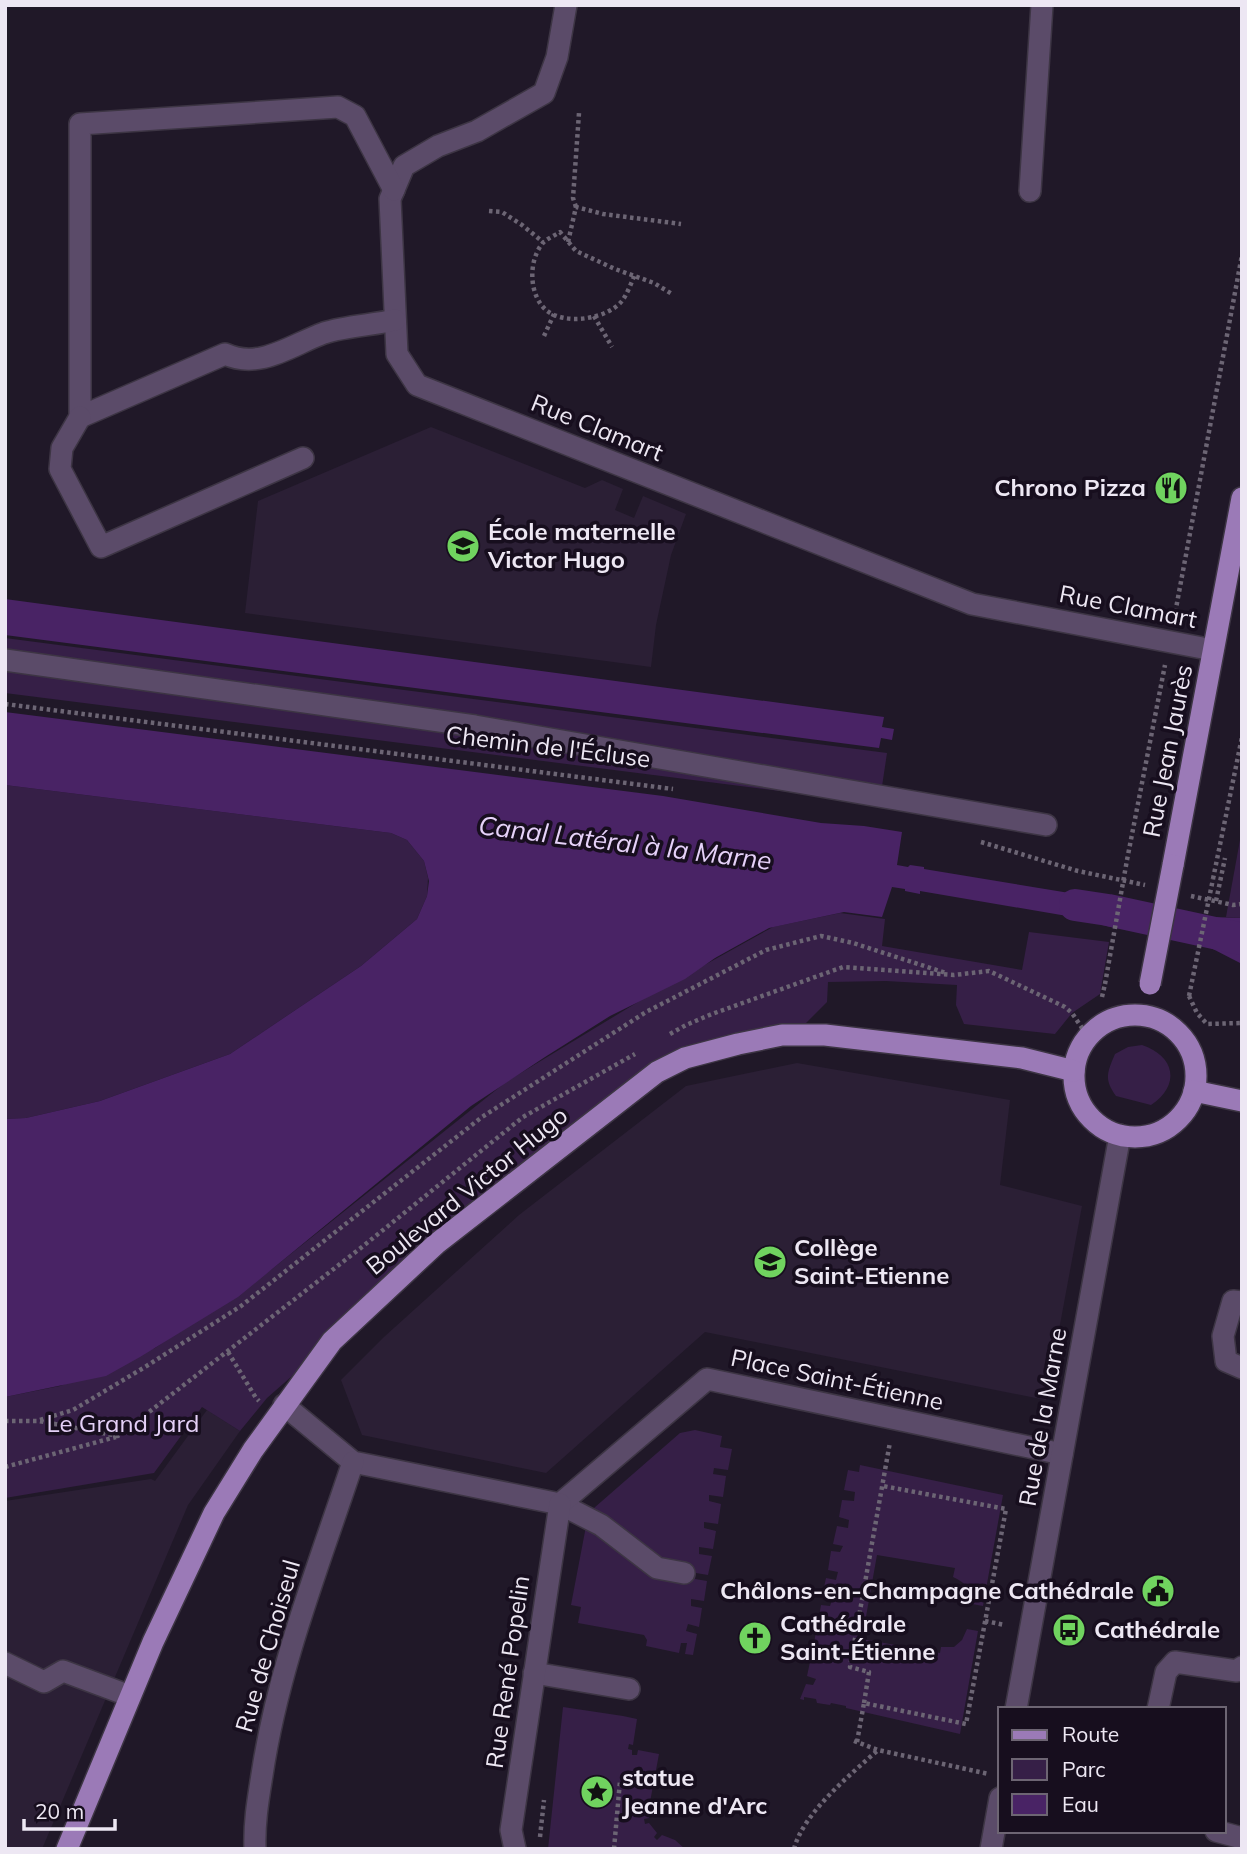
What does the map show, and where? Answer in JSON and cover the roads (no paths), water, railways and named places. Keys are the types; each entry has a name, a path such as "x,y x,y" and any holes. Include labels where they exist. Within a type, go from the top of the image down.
{"main road":[{"name":"Rue Jean Jaurès","path":"1146,1015 1242,498"},
{"path":"1129,1014 1146,1015 1165,1022 1181,1034 1192,1051 1196,1071 1194,1091 1187,1109 1174,1123 1158,1132 1139,1137 1120,1135 1104,1129 1091,1118 1081,1104 1075,1088 1074,1071 1079,1053 1088,1037 1100,1026 1129,1014"},
{"name":"Boulevard Victor Hugo","path":"67,1849 153,1643 214,1513 253,1450 332,1341 436,1244 657,1072 685,1058 782,1035 825,1035 1022,1058 1074,1071"},
{"path":"1194,1091 1242,1101"}],"street":[{"name":"Rue Clamart","path":"566,5 557,57 544,93 477,131 438,146 404,166 390,199 397,354 417,385 972,604 1213,650"},
{"path":"1030,191 1042,5"},
{"path":"303,458 101,547 60,469 62,447 80,417 80,124 338,107 355,116 394,190"},
{"path":"80,417 225,354 237,360 260,360 326,332 395,320"},
{"name":"Chemin de l'Écluse","path":"5,660 475,726 1046,825"},
{"name":"Rue de la Marne","path":"1016,1707 1120,1135"},
{"path":"1242,1302 1233,1301 1223,1336 1226,1362 1242,1368"},
{"name":"Place Saint-Étienne","path":"560,1504 707,1380 1062,1454"},
{"path":"284,1405 353,1462 560,1504 601,1525 657,1568 684,1573"},
{"name":"Rue de Choiseul","path":"255,1849 254,1825 268,1730 298,1624 353,1462"},
{"name":"Rue René Popelin","path":"514,1849 511,1830 560,1504"},
{"path":"1158,1707 1166,1672 1175,1662 1237,1671 1242,1667"},
{"path":"5,1663 44,1682 63,1671 130,1696"},
{"path":"534,1674 629,1689"},
{"path":"991,1849 998,1809"},
{"path":"1223,1833 1242,1838"}],"water":[{"path":"5,599 884,717 882,727 894,729 892,740 881,738 879,748 5,635"},
{"path":"5,712 663,796 821,823 902,832 897,865 924,867 1106,899 1121,899 1116,928 1102,925 1102,922 920,891 920,894 892,887 882,917 844,912 769,928 715,958 685,979 610,1016 471,1106 238,1297 106,1376 5,1397 5,1119 26,1118 100,1101 230,1054 361,966 417,919 427,896 429,881 424,861 407,840 391,833 5,785"},
{"path":"1211,917 1242,918 1242,964 1207,946"}],"waterway":[{"name":"Canal Latéral à la Marne","path":"1075,905 1242,939"}],"place":[{"name":"Chrono Pizza","path":"1171,488"},
{"name":"École maternelle Victor Hugo","path":"463,546"},
{"name":"Collège Saint-Etienne","path":"770,1262"},
{"name":"Châlons-en-Champagne Cathédrale","path":"1158,1591"},
{"name":"Cathédrale","path":"1069,1630"},
{"name":"Cathédrale Saint-Étienne","path":"755,1638"},
{"name":"statue Jeanne d'Arc","path":"597,1792"}],"park label":[{"name":"Le Grand Jard","path":"123,1424"}]}
